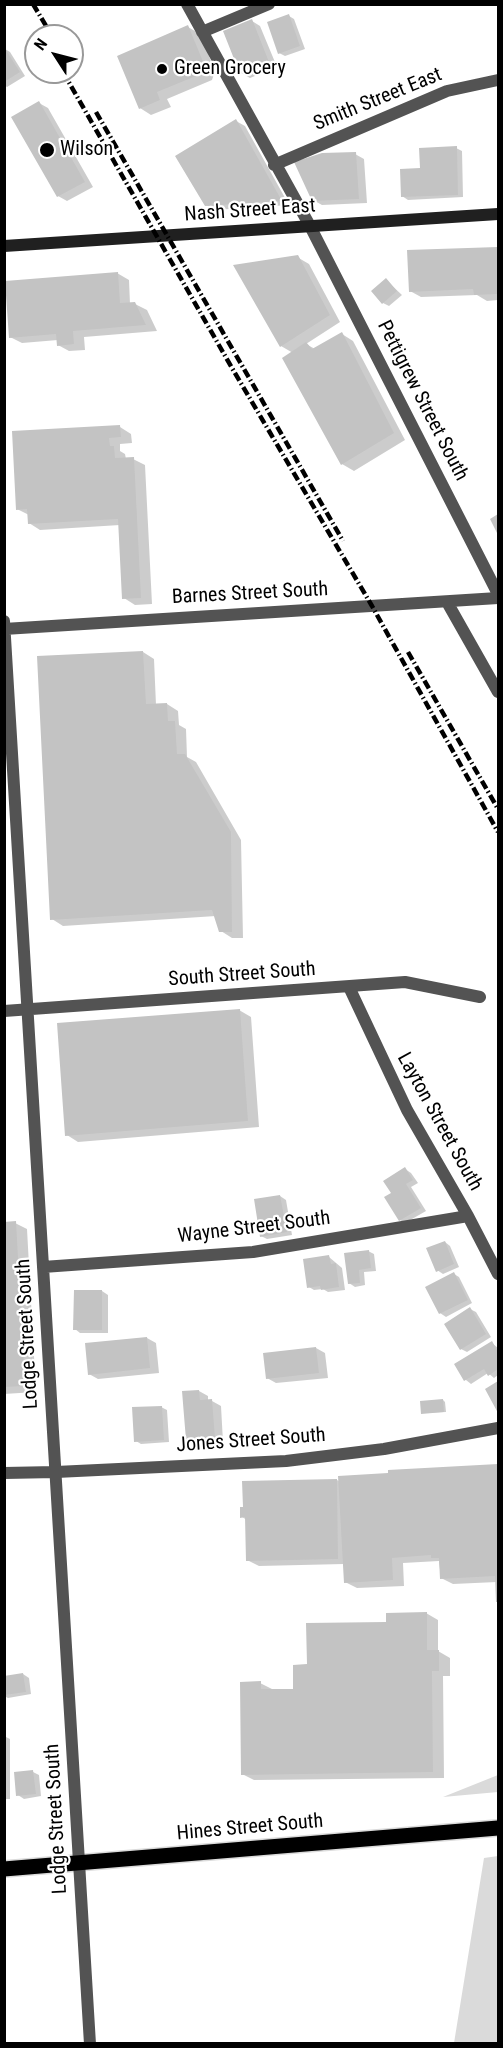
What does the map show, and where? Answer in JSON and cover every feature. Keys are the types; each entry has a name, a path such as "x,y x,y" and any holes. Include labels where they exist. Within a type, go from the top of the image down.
{"main road":[{"name":"Nash Street East","path":"4,246 498,214"},
{"name":"Hines Street South","path":"4,1869 498,1828"}],"street":[{"name":"Pettigrew Street South","path":"187,4 274,165 310,226 498,594"},
{"path":"202,32 269,4"},
{"name":"Smith Street East","path":"274,165 447,91 498,80"},
{"name":"Barnes Street South","path":"5,629 498,598"},
{"path":"447,602 498,692"},
{"name":"Lodge Street South","path":"4,621 90,2043"},
{"name":"South Street South","path":"4,1011 405,982 480,997"},
{"name":"Layton Street South","path":"349,987 407,1110 468,1216 498,1274"},
{"name":"Wayne Street South","path":"43,1267 253,1252 468,1216"},
{"name":"Jones Street South","path":"4,1473 286,1461 384,1449 498,1428"}],"shaded area":[{"path":"498,1775 498,1792 443,1797"},
{"path":"498,1856 498,2043 454,2043 484,1858"}],"building":[{"path":"289,14 300,46 278,54 267,22"},
{"path":"252,19 269,62 240,74 223,31"},
{"name":"Green Grocery","path":"188,25 204,64 201,74 157,92 160,100 139,109 117,56"},
{"path":"4,47 20,72 4,82"},
{"path":"39,101 85,182 57,197 11,117"},
{"path":"236,119 282,201 205,206 175,156"},
{"path":"457,146 458,195 401,197 400,169 420,168 419,148"},
{"path":"356,152 359,199 312,201 294,162 322,153"},
{"path":"498,247 498,294 474,295 473,289 409,292 407,250"},
{"path":"298,255 330,315 280,347 233,265"},
{"path":"118,272 120,303 135,302 146,325 73,331 74,344 57,346 56,334 9,338 5,281"},
{"path":"386,278 397,291 382,304 371,291"},
{"path":"342,332 394,433 341,465 282,358 306,342 312,349"},
{"path":"120,425 121,437 109,438 110,446 114,446 115,458 134,457 141,598 122,599 118,519 28,524 27,509 16,510 12,431"},
{"path":"498,514 498,535 490,519"},
{"path":"143,651 146,704 167,703 168,721 175,721 177,754 185,754 231,832 232,932 219,932 212,910 50,920 37,656"},
{"path":"240,1009 248,1121 65,1136 57,1023"},
{"path":"405,1167 413,1180 406,1184 421,1208 399,1221 384,1197 391,1193 383,1181"},
{"path":"280,1195 287,1232 260,1237 254,1199"},
{"path":"16,1221 25,1386 4,1387 4,1222"},
{"path":"445,1241 454,1264 436,1272 426,1248"},
{"path":"369,1250 371,1268 359,1270 360,1283 348,1284 344,1253"},
{"path":"329,1255 331,1264 336,1263 339,1287 321,1290 320,1286 307,1288 303,1259"},
{"path":"454,1272 468,1300 439,1314 425,1287"},
{"path":"74,1290 102,1290 102,1330 73,1330"},
{"path":"470,1307 486,1334 460,1350 444,1324"},
{"path":"147,1337 150,1368 88,1375 85,1343"},
{"path":"492,1341 498,1352 498,1369 488,1376 484,1369 464,1381 454,1364"},
{"path":"316,1347 319,1373 266,1379 263,1353"},
{"path":"498,1381 498,1413 485,1389"},
{"path":"199,1390 200,1400 212,1399 215,1438 186,1440 182,1391"},
{"path":"443,1399 444,1412 421,1414 420,1401"},
{"path":"162,1406 164,1440 134,1442 132,1407"},
{"path":"498,1464 498,1602 496,1602 495,1576 440,1579 439,1558 431,1558 431,1555 392,1558 393,1580 344,1583 338,1476 388,1473 388,1470"},
{"path":"337,1479 338,1559 246,1561 245,1517 240,1518 240,1507 243,1507 242,1481"},
{"path":"427,1612 427,1650 439,1650 439,1671 432,1671 433,1772 241,1775 240,1682 261,1681 261,1689 293,1689 293,1665 307,1664 306,1623 386,1622 386,1613"},
{"path":"23,1673 26,1692 4,1695 4,1676"},
{"path":"33,1770 36,1794 16,1796 14,1772"}],"railway":[{"path":"33,4 45,24"},
{"path":"70,84 232,368 372,606 498,832"},
{"path":"96,112 343,541"},
{"path":"408,652 498,809"}],"place":[{"name":"Green Grocery","path":"162,69"},
{"name":"Wilson","path":"47,150"}]}
